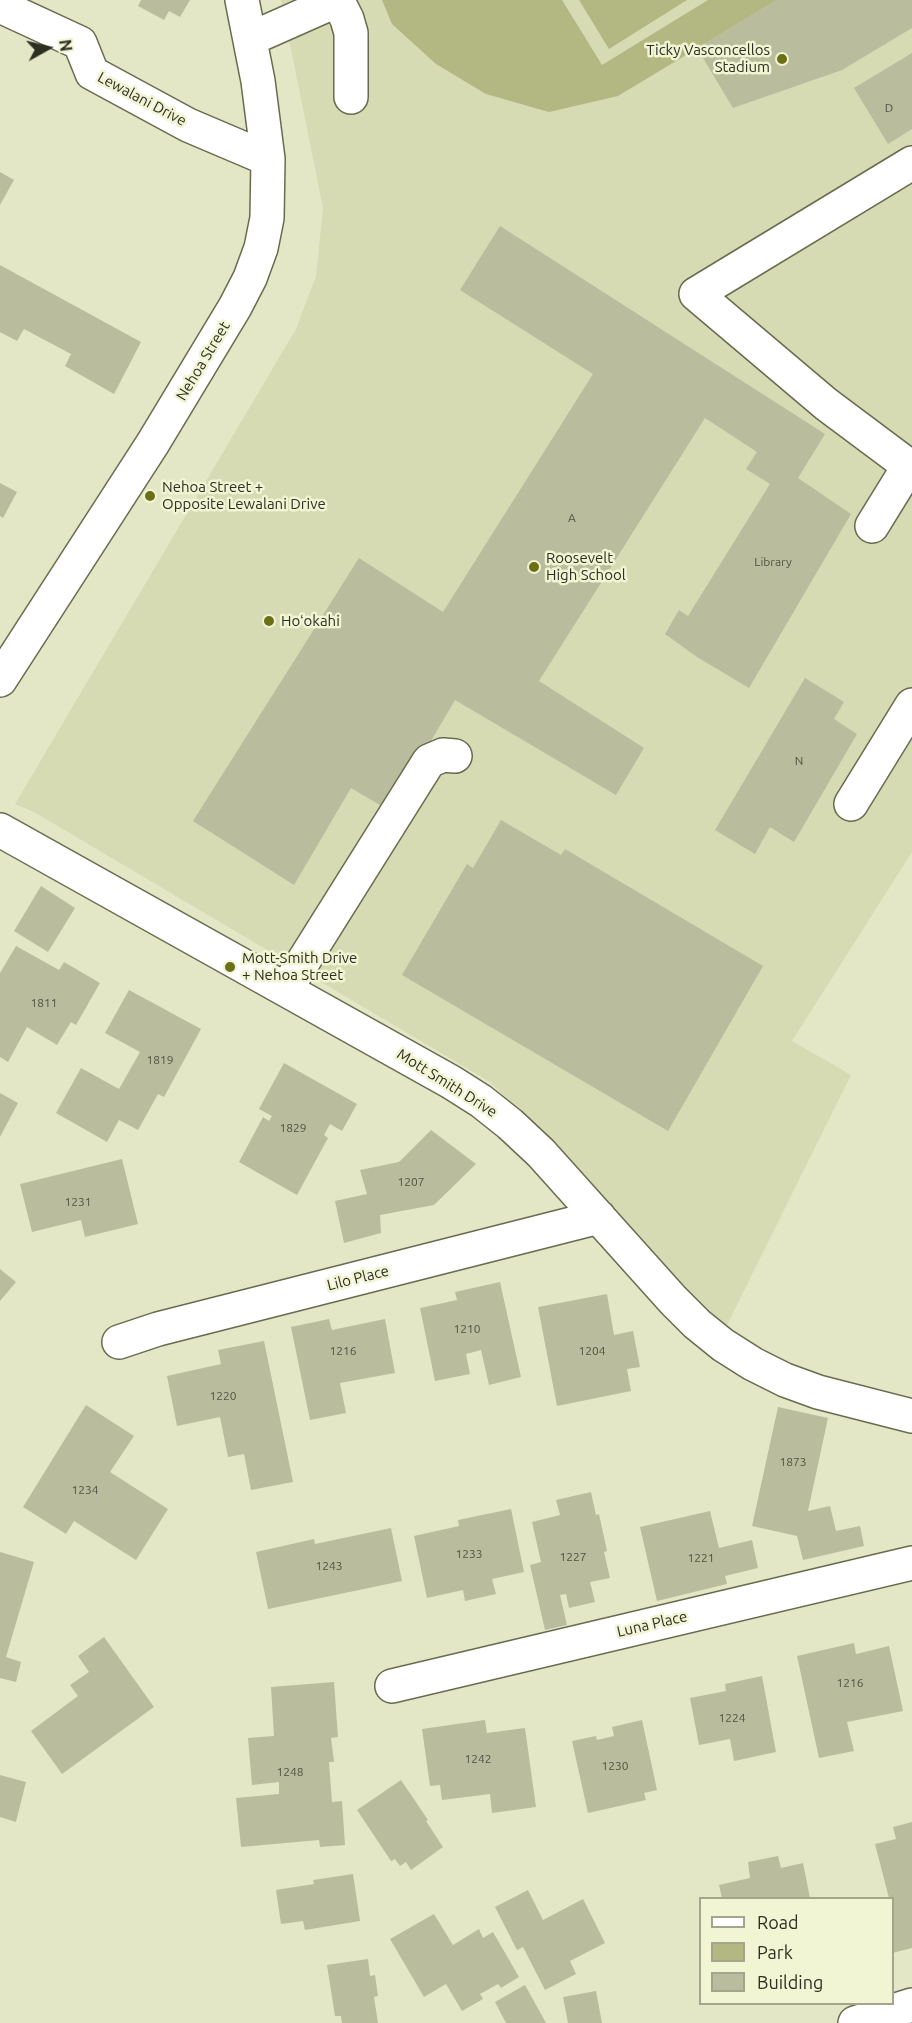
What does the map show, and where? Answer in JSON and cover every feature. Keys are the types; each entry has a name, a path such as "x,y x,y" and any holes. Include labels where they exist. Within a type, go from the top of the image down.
{"street":[{"name":"Nehoa Street","path":"0,680 153,443 235,307 250,278 261,248 267,218 268,159 261,102 242,0"},
{"path":"250,39 338,0 351,33 351,97"},
{"name":"Lewalani Drive","path":"0,6 80,43 92,73 188,125 268,159"},
{"path":"872,526 909,466 826,404 696,294 912,163"},
{"path":"851,804 912,705"},
{"path":"286,989 429,761 443,755 455,756"},
{"name":"Mott Smith Drive","path":"0,830 286,989 481,1101 542,1153 697,1324 743,1358 785,1380 818,1392 912,1416"},
{"name":"Lilo Place","path":"119,1342 158,1329 599,1217"},
{"name":"Luna Place","path":"392,1686 912,1563"},
{"path":"855,2023 912,2004"}],"shaded area":[{"name":"Roosevelt High School","path":"281,0 912,0 912,852 792,1041 851,1075 727,1325 693,1297 548,1140 490,1082 34,812 15,804 296,329 316,276 323,208"}],"green space":[{"path":"382,0 562,0 602,65 708,0 777,0 618,96 549,112 486,94 436,64 392,24"},
{"path":"579,0 687,0 609,49"}],"building":[{"path":"141,0 190,0 180,17 169,11 164,20 138,6"},
{"name":"Ticky Vasconcellos Stadium","path":"777,0 912,0 912,28 842,70 733,108 697,48"},
{"path":"912,53 912,129 888,144 854,88"},
{"path":"0,172 14,180 0,205"},
{"path":"500,226 825,434 798,478 851,514 749,688 697,657 665,634 679,610 688,616 770,484 746,469 757,452 705,418 539,681 644,748 616,795 455,700 390,811 351,788 294,885 193,821 359,558 443,612 593,374 460,290"},
{"path":"0,265 141,342 114,394 65,366 71,354 24,329 17,341 0,332"},
{"path":"0,483 17,492 3,518 0,516"},
{"path":"805,678 844,702 834,719 857,734 794,842 770,827 755,854 715,830"},
{"path":"501,820 561,855 565,849 763,966 668,1131 402,975 467,864 473,868"},
{"path":"41,886 75,908 48,952 14,931"},
{"path":"16,946 59,970 64,962 100,983 76,1025 71,1022 57,1045 27,1027 8,1062 0,1057 0,973"},
{"path":"129,990 201,1029 164,1097 158,1094 138,1130 119,1120 107,1142 56,1113 81,1068 119,1089 140,1052 105,1033"},
{"path":"284,1063 357,1104 342,1131 330,1124 324,1135 328,1138 297,1195 239,1162 263,1117 269,1121 272,1116 259,1109"},
{"path":"0,1093 18,1103 0,1137"},
{"path":"431,1130 476,1164 434,1205 380,1215 381,1233 344,1243 335,1201 367,1194 360,1170 399,1162"},
{"path":"122,1159 138,1224 85,1237 81,1220 32,1232 20,1184"},
{"path":"0,1269 16,1282 0,1301"},
{"path":"500,1282 521,1377 489,1385 481,1350 466,1354 470,1374 435,1381 420,1308 457,1300 455,1292"},
{"path":"607,1294 614,1335 633,1331 640,1367 627,1369 631,1391 557,1406 538,1307"},
{"path":"329,1319 332,1330 385,1319 395,1373 340,1383 346,1413 310,1420 291,1327"},
{"path":"264,1341 293,1482 251,1490 244,1454 228,1457 220,1417 177,1426 167,1376 221,1364 218,1350"},
{"path":"86,1405 134,1436 110,1472 168,1509 136,1560 74,1521 66,1534 23,1507"},
{"path":"778,1407 828,1418 808,1511 830,1506 836,1531 860,1526 864,1546 803,1560 797,1536 752,1526"},
{"path":"591,1492 596,1515 599,1514 610,1578 590,1582 595,1602 569,1608 566,1594 560,1595 567,1625 545,1630 530,1565 541,1562 532,1522 560,1515 556,1500"},
{"path":"511,1509 524,1572 492,1579 496,1594 465,1601 463,1590 427,1598 414,1536 459,1526 458,1520"},
{"path":"710,1511 719,1548 752,1540 758,1568 725,1576 727,1584 657,1601 640,1527"},
{"path":"391,1528 402,1581 268,1609 256,1552 314,1539 315,1544"},
{"path":"0,1552 34,1562 6,1657 21,1662 16,1682 0,1678"},
{"path":"104,1637 154,1707 62,1774 31,1731 78,1696 70,1685 89,1672 78,1656"},
{"path":"854,1643 856,1654 889,1646 903,1711 847,1722 854,1751 819,1758 797,1656"},
{"path":"762,1676 776,1752 734,1761 730,1739 699,1745 690,1698 726,1691 725,1684"},
{"path":"334,1682 338,1737 331,1738 334,1762 329,1762 332,1802 342,1801 345,1845 320,1847 319,1840 241,1847 236,1798 279,1794 279,1782 252,1785 248,1738 274,1736 271,1687"},
{"path":"485,1720 487,1733 525,1728 536,1807 492,1813 490,1794 442,1800 440,1785 430,1786 422,1729"},
{"path":"642,1720 657,1790 644,1793 646,1800 588,1813 572,1741 596,1736 597,1740 614,1736 612,1727"},
{"path":"0,1775 26,1782 16,1822 0,1817"},
{"path":"401,1780 443,1847 411,1870 406,1862 400,1866 395,1859 391,1861 357,1810"},
{"path":"912,1822 912,1948 894,1952 894,1897 889,1897 875,1844 896,1839 893,1827"},
{"path":"778,1856 781,1868 803,1863 810,1897 722,1897 719,1885 750,1878 748,1862"},
{"path":"353,1874 360,1921 305,1930 303,1921 281,1924 276,1890 314,1884 313,1880"},
{"path":"528,1890 543,1920 583,1899 605,1943 570,1961 576,1974 545,1990 523,1947 517,1950 495,1907"},
{"path":"434,1914 453,1945 479,1929 483,1938 493,1932 519,1977 501,1988 498,1984 480,1994 483,1999 462,2011 446,1984 424,1997 390,1939"},
{"path":"368,1959 370,1976 375,1975 378,1996 374,1997 378,2023 342,2023 341,2016 335,2016 327,1965"},
{"path":"525,1985 546,2023 506,2023 495,2002"},
{"path":"596,1991 602,2023 568,2023 563,1997"}],"place":[{"name":"Ticky Vasconcellos Stadium","path":"782,59"},
{"name":"Nehoa Street + Opposite Lewalani Drive","path":"150,496"},
{"name":"Roosevelt High School","path":"534,567"},
{"name":"Hoʻokahi","path":"269,621"},
{"name":"Mott-Smith Drive + Nehoa Street","path":"230,967"}]}
